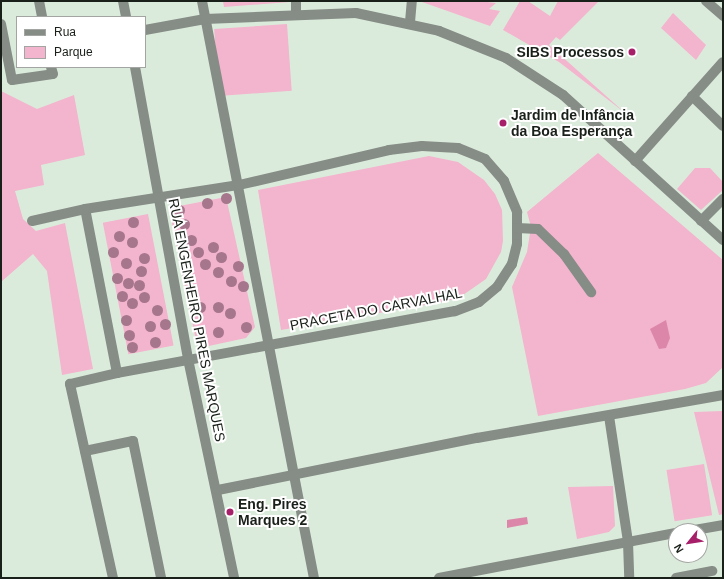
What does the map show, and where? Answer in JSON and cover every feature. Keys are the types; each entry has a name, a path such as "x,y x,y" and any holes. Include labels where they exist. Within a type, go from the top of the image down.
{"street":[{"path":"39,1 42,16"},
{"path":"123,1 126,16"},
{"path":"202,1 239,185 267,344 314,578"},
{"path":"296,1 296,14"},
{"path":"410,22 412,1"},
{"path":"706,1 723,16"},
{"path":"146,30 205,19 296,14 356,13 410,22 506,58 564,95 723,240"},
{"path":"1,24 12,80 53,74 51,68"},
{"path":"635,161 723,62"},
{"name":"RUA ENGENHEIRO PIRES MARQUES","path":"135,68 188,359 218,490 234,578"},
{"path":"692,96 723,126"},
{"name":"PRACETA DO CARVALHAL","path":"32,221 85,209 239,185 389,150 422,146 458,148 485,159 504,181 517,212 517,228 512,264 497,287 479,302 455,311 267,344 117,373 70,384 85,451"},
{"path":"701,221 723,199"},
{"path":"85,209 117,373"},
{"path":"517,228 538,229 564,254 591,292"},
{"path":"218,490 294,473 723,395"},
{"path":"609,416 628,542 629,578"},
{"path":"113,578 85,451 133,441 161,578"},
{"path":"708,528 723,525"},
{"path":"439,578 668,534"},
{"path":"676,578 712,571"}],"green space":[{"path":"223,1 290,1 290,2 224,7"},
{"path":"478,1 496,3 489,9 500,11 490,26 422,2"},
{"path":"520,1 528,1 550,16 558,1 599,1 560,40 556,37 549,45 624,112 559,62 503,30"},
{"path":"673,13 706,45 696,60 661,28"},
{"path":"287,24 292,91 219,96 214,29"},
{"path":"1,91 37,109 74,95 85,155 41,165 44,185 15,191 23,219 36,231 65,223 93,369 62,375 47,271 33,254 1,282"},
{"path":"598,153 723,260 723,367 706,383 685,389 538,416 512,287 527,252 531,227 527,212"},
{"path":"429,156 458,162 484,180 495,194 502,210 503,241 501,252 486,279 463,295 448,301 281,330 258,190"},
{"path":"695,168 710,168 723,182 723,190 701,210 677,189"},
{"path":"226,197 255,327 246,338 204,347 195,336 169,208"},
{"path":"148,214 174,346 128,354 103,223"},
{"path":"723,411 723,514 719,515 694,412"},
{"path":"704,464 712,515 675,521 666,470"},
{"path":"613,486 615,526 609,532 577,539 568,487"}],"shaded area":[{"path":"666,320 670,338 666,348 659,349 650,329"},
{"path":"527,517 528,524 507,528 507,520"}],"place":[{"name":"SIBS Processos","path":"632,52"},
{"name":"Jardim de Infância da Boa Esperança","path":"503,123"},
{"name":"Eng. Pires Marques 2","path":"230,512"}]}
